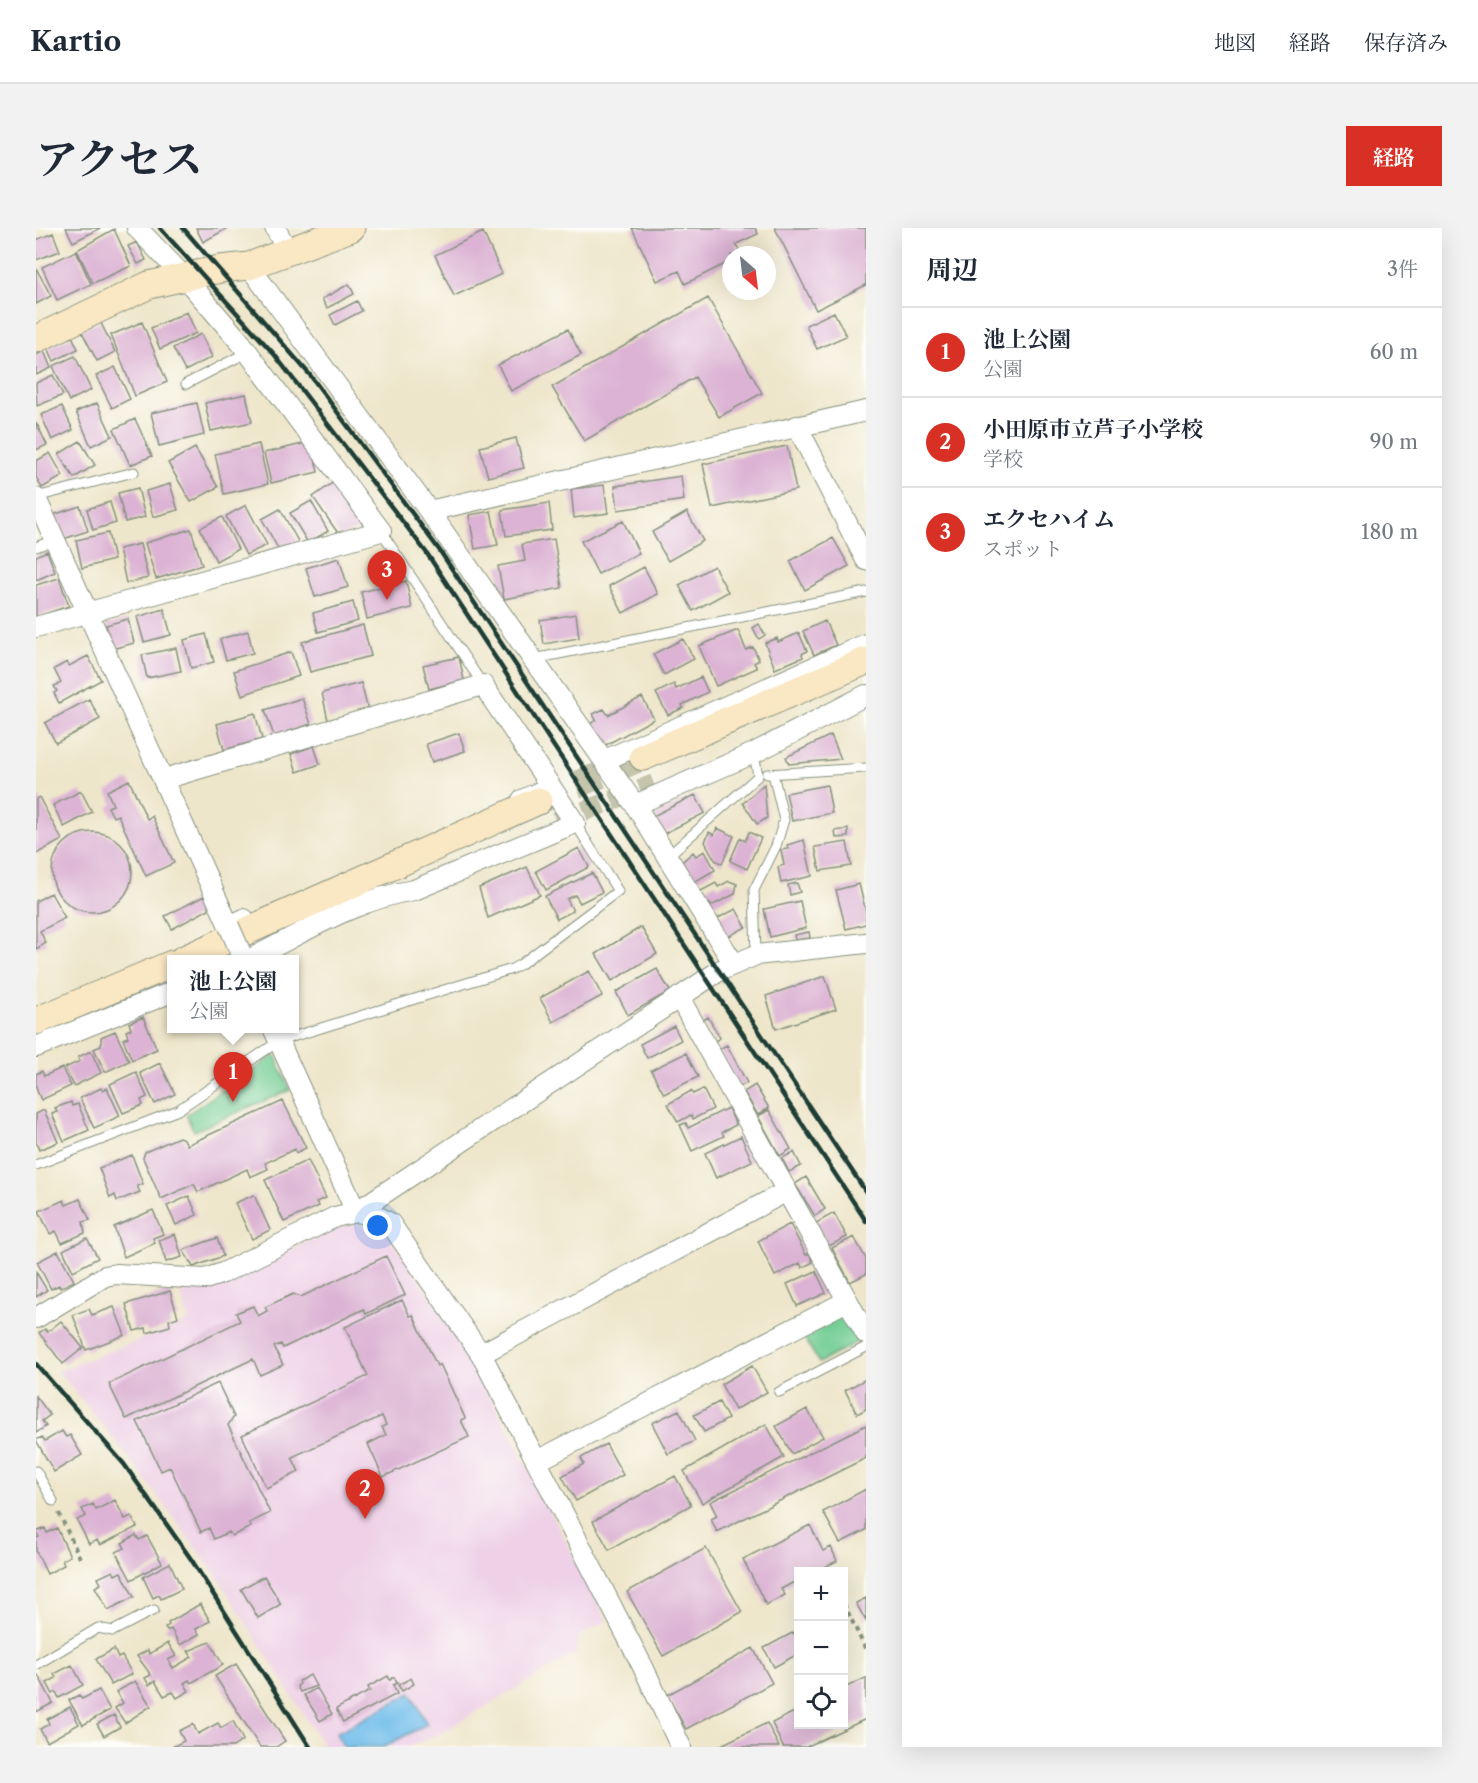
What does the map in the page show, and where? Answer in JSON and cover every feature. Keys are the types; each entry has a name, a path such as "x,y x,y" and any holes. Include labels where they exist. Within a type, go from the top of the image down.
{"street":[{"path":"36,627 381,531 248,352 185,278 137,228"},
{"path":"275,228 289,253"},
{"path":"36,339 149,285 220,269 249,266 351,228"},
{"path":"249,266 429,511 605,760 734,964"},
{"path":"429,511 866,411"},
{"path":"796,426 866,560"},
{"path":"36,498 45,544 87,614 243,955"},
{"path":"605,760 866,644"},
{"path":"643,757 866,661"},
{"path":"164,779 483,686 544,805 575,823"},
{"path":"635,805 754,753 866,695"},
{"path":"654,784 809,723"},
{"path":"249,955 394,893 544,805"},
{"path":"229,926 544,805"},
{"path":"194,955 544,805"},
{"path":"394,893 414,890 575,823"},
{"path":"36,1318 105,1276 116,1274 205,1279 223,1273 335,1217 356,1212 679,997 734,964 756,955 866,943"},
{"path":"36,1021 167,966"},
{"path":"36,1047 167,994"},
{"path":"679,997 866,1334"},
{"path":"276,1035 356,1212"},
{"path":"481,1354 787,1191"},
{"path":"356,1212 377,1216 390,1223 481,1354 644,1667 681,1747"},
{"path":"537,1461 847,1301"}],"lane":[{"path":"186,384 248,352"},
{"path":"36,498 134,472"},
{"path":"381,531 483,686"},
{"path":"534,659 866,592"},
{"path":"754,753 758,776"},
{"path":"667,857 758,776 866,768"},
{"path":"756,955 754,890 776,846 784,820 772,774"},
{"path":"299,1029 512,969 520,964 618,891 575,823"},
{"path":"36,1165 178,1110 276,1035"},
{"path":"779,1392 866,1347"},
{"path":"36,1472 53,1501"},
{"path":"36,1665 98,1628 112,1630 154,1610"}],"path":[{"path":"53,1501 80,1558"},
{"path":"848,1614 866,1650"}],"shaded area":[{"path":"354,1224 378,1230 389,1237 463,1343 607,1621 579,1636 576,1653 443,1732 409,1747 324,1747 219,1579 131,1460 58,1371 189,1321 179,1287 198,1288 217,1285 337,1227"}],"green space":[{"path":"275,1055 290,1090 194,1131 186,1115"},
{"path":"839,1315 846,1318 859,1341 819,1363 801,1332"}],"water":[{"path":"411,1693 427,1724 384,1747 344,1747 336,1733"}],"building":[{"path":"66,228 101,228 73,242"},
{"path":"196,228 228,228 203,242"},
{"path":"632,228 755,228 758,234 736,244 737,246 722,246 722,266 685,284 679,271 657,281"},
{"path":"775,228 866,228 866,285 816,310"},
{"path":"114,229 131,266 93,283 77,250"},
{"path":"483,232 502,274 454,296 435,255"},
{"path":"53,233 60,251 36,260 36,240"},
{"path":"137,242 146,260 138,264 128,246"},
{"path":"76,251 91,284 57,300 42,267"},
{"path":"36,268 51,296 36,304"},
{"path":"349,284 354,294 327,308 322,299"},
{"path":"708,298 762,393 719,417 695,377 584,441 552,387"},
{"path":"357,301 362,311 335,325 330,315"},
{"path":"187,312 196,333 160,349 151,328"},
{"path":"834,312 846,336 817,349 806,325"},
{"path":"100,321 115,352 97,361 81,330"},
{"path":"142,322 167,382 135,396 111,335"},
{"path":"568,329 581,355 511,391 498,365"},
{"path":"201,334 212,357 185,371 173,348"},
{"path":"72,336 78,349 54,361 48,348"},
{"path":"44,351 51,368 36,375 36,355"},
{"path":"75,356 91,390 69,401 53,366"},
{"path":"115,367 130,399 112,408 96,376"},
{"path":"53,375 63,395 37,406 36,383"},
{"path":"246,394 252,422 211,431 205,403"},
{"path":"97,403 112,436 91,446 76,412"},
{"path":"197,403 204,435 159,446 151,413"},
{"path":"62,406 73,430 52,440 41,415"},
{"path":"135,419 152,456 130,465 114,429"},
{"path":"36,422 47,445 36,450"},
{"path":"516,438 524,468 488,477 480,447"},
{"path":"80,441 95,465 74,478 59,454"},
{"path":"311,442 318,472 271,483 264,453"},
{"path":"259,444 268,484 224,494 215,454"},
{"path":"787,446 796,490 712,508 703,464"},
{"path":"195,448 218,487 191,502 168,463"},
{"path":"50,453 63,476 42,488 36,477 36,461"},
{"path":"681,476 684,500 618,510 615,486"},
{"path":"334,482 365,527 340,536 313,497"},
{"path":"170,484 178,510 153,517 146,491"},
{"path":"604,485 608,513 574,518 571,489"},
{"path":"138,488 145,517 125,522 118,493"},
{"path":"311,501 328,531 308,543 290,513"},
{"path":"110,502 116,523 93,530 87,509"},
{"path":"549,503 552,530 506,536 502,510"},
{"path":"246,505 267,545 246,555 226,516"},
{"path":"80,506 88,531 60,540 53,515"},
{"path":"280,509 299,543 281,554 262,519"},
{"path":"491,511 498,545 475,549 469,515"},
{"path":"687,512 703,541 668,561 652,532"},
{"path":"222,517 238,549 216,561 200,528"},
{"path":"623,521 639,553 598,574 581,541"},
{"path":"191,529 202,565 156,579 145,543"},
{"path":"108,533 114,560 82,568 76,540"},
{"path":"833,538 849,566 805,590 790,561"},
{"path":"554,539 562,588 504,599 498,566 525,561 522,544"},
{"path":"140,544 148,578 126,583 119,549"},
{"path":"47,551 55,572 36,580 36,556"},
{"path":"339,558 348,587 315,597 306,568"},
{"path":"714,566 728,592 693,611 679,585"},
{"path":"644,567 658,594 623,613 609,586"},
{"path":"59,578 69,606 36,617 36,585"},
{"path":"406,581 412,608 367,619 361,592"},
{"path":"353,602 358,621 318,632 313,613"},
{"path":"164,609 171,635 144,642 137,617"},
{"path":"576,614 579,638 544,644 540,620"},
{"path":"128,619 134,643 112,649 106,625"},
{"path":"825,621 836,645 814,655 803,631"},
{"path":"759,624 765,635 759,639 753,628"},
{"path":"363,625 371,656 310,672 302,642"},
{"path":"738,630 746,650 753,647 759,660 754,663 757,668 716,686 699,646"},
{"path":"248,631 253,653 226,660 220,639"},
{"path":"799,633 807,651 802,654 803,657 775,669 765,643 777,638 778,642"},
{"path":"206,634 214,662 191,668 184,640"},
{"path":"683,639 694,659 664,675 653,654"},
{"path":"176,648 181,671 147,678 142,655"},
{"path":"291,652 299,676 242,695 234,671"},
{"path":"88,656 101,680 59,703 54,693 57,691 54,686 61,683 54,669 67,662 69,666"},
{"path":"459,657 464,680 429,689 423,665"},
{"path":"701,677 708,692 668,715 656,693 674,684 676,689"},
{"path":"361,683 368,710 328,720 322,693"},
{"path":"642,697 654,719 602,747 590,724 596,720 593,714 604,709 608,715"},
{"path":"302,698 311,724 274,736 265,710"},
{"path":"89,699 100,719 56,743 45,723"},
{"path":"255,713 262,739 224,750 217,724"},
{"path":"459,733 465,751 432,762 426,744"},
{"path":"831,735 841,759 789,764 786,757"},
{"path":"314,746 320,764 297,772 291,754"},
{"path":"129,780 147,819 152,816 174,863 146,876 118,815 113,817 108,807 113,805 107,791"},
{"path":"764,784 767,818 757,824 743,803"},
{"path":"827,785 832,813 792,821 786,793"},
{"path":"81,791 92,812 64,827 53,805"},
{"path":"695,795 705,813 663,834 653,816"},
{"path":"39,797 62,840 36,854 36,799"},
{"path":"717,828 734,836 722,864 715,860 705,842 709,832 714,835"},
{"path":"848,829 848,837 836,838 835,831"},
{"path":"84,832 100,832 121,843 132,864 132,880 121,901 100,912 84,912 70,906 58,894 52,880 52,864 58,850 70,838"},
{"path":"749,832 761,838 747,869 730,861 740,838 745,841"},
{"path":"804,840 812,876 781,883 778,867 784,865 781,850 788,849 787,845"},
{"path":"847,842 851,866 820,871 815,847"},
{"path":"579,848 589,867 546,890 536,871"},
{"path":"705,851 715,870 694,882 689,881 681,865 683,861 693,852 696,856"},
{"path":"527,867 540,895 488,918 479,888"},
{"path":"592,873 602,892 580,903 575,895 567,899 573,911 557,919 545,896"},
{"path":"729,881 737,884 735,894 711,906 710,903 704,906 697,893 716,883 718,887"},
{"path":"797,883 800,892 790,895 788,885"},
{"path":"859,884 866,912 866,924 846,929 836,890"},
{"path":"51,893 65,918 40,931 46,943 36,949 36,901"},
{"path":"204,896 211,908 172,929 165,916"},
{"path":"800,901 806,928 770,937 764,909"},
{"path":"736,909 746,927 724,939 714,920"},
{"path":"641,927 657,954 612,981 596,954"},
{"path":"809,932 810,938 795,940 794,935"},
{"path":"657,969 670,991 628,1015 616,992"},
{"path":"589,971 602,996 553,1022 540,998"},
{"path":"825,976 836,1009 776,1029 766,996"},
{"path":"143,1017 157,1049 132,1060 123,1039 128,1037 126,1031 131,1029 129,1023"},
{"path":"708,1017 720,1038 715,1041 703,1020"},
{"path":"674,1026 681,1040 647,1058 640,1044"},
{"path":"115,1031 129,1061 105,1072 94,1049 101,1046 101,1037"},
{"path":"727,1045 747,1083 739,1087 719,1049"},
{"path":"91,1051 101,1073 74,1086 65,1068 80,1061 78,1057"},
{"path":"686,1053 698,1077 664,1094 651,1070"},
{"path":"160,1063 175,1094 155,1104 140,1073"},
{"path":"62,1068 71,1086 41,1100 36,1088 36,1074 42,1071 44,1076"},
{"path":"136,1072 147,1097 141,1100 143,1105 123,1113 110,1084"},
{"path":"755,1085 769,1108 758,1115 744,1092"},
{"path":"101,1088 102,1090 107,1088 120,1116 94,1128 80,1098"},
{"path":"703,1089 713,1109 693,1119 691,1115 678,1122 668,1104 691,1091 693,1094"},
{"path":"283,1101 306,1148 296,1153 295,1149 265,1163 268,1169 250,1177 247,1169 198,1192 194,1184 161,1199 143,1158 145,1152 179,1137 184,1139 187,1145"},
{"path":"71,1102 72,1106 78,1104 89,1130 64,1141 52,1114 57,1112 55,1108"},
{"path":"728,1108 736,1125 722,1132 724,1136 692,1151 680,1125 686,1123 688,1128"},
{"path":"44,1110 58,1142 39,1150 36,1142 36,1114"},
{"path":"769,1110 791,1149 780,1156 758,1116"},
{"path":"741,1136 752,1161 716,1178 705,1153"},
{"path":"794,1152 801,1166 789,1172 782,1158"},
{"path":"132,1155 143,1184 137,1186 140,1192 117,1201 115,1195 110,1198 99,1168"},
{"path":"308,1160 326,1198 316,1202 319,1206 284,1222 265,1180"},
{"path":"806,1177 825,1209 815,1216 795,1184"},
{"path":"254,1195 270,1230 252,1239 235,1203"},
{"path":"189,1196 197,1215 176,1225 167,1206"},
{"path":"80,1199 90,1220 83,1222 85,1233 62,1243 56,1231 50,1234 39,1211 64,1200 66,1205"},
{"path":"153,1210 163,1234 153,1238 155,1243 124,1257 114,1227"},
{"path":"834,1213 847,1237 829,1246 816,1223"},
{"path":"790,1224 806,1255 809,1253 813,1262 802,1268 800,1263 775,1276 758,1241"},
{"path":"175,1234 182,1257 166,1262 159,1240"},
{"path":"854,1237 866,1259 866,1274 850,1282 832,1248"},
{"path":"87,1238 98,1258 73,1271 63,1250"},
{"path":"217,1238 223,1256 193,1267 183,1250"},
{"path":"58,1251 74,1281 60,1288 59,1285 51,1289 37,1262"},
{"path":"386,1256 405,1295 366,1314 364,1309 283,1348 281,1344 274,1347 283,1365 260,1375 253,1359 126,1419 109,1384 240,1321 236,1313 253,1306 258,1316 267,1311 265,1307 293,1294 301,1297"},
{"path":"816,1271 826,1293 797,1306 787,1284"},
{"path":"36,1272 47,1290 36,1297"},
{"path":"170,1291 178,1317 169,1320 170,1326 147,1333 146,1328 134,1331 126,1304"},
{"path":"402,1300 410,1316 413,1315 437,1366 440,1364 465,1418 461,1420 469,1437 383,1477 368,1444 386,1435 382,1427 386,1425 382,1416 292,1457 299,1472 266,1488 242,1435 368,1376 345,1327"},
{"path":"114,1307 125,1335 86,1350 73,1315 89,1309 92,1315"},
{"path":"61,1321 83,1348 63,1364 39,1333 45,1329 47,1332"},
{"path":"752,1366 767,1392 735,1410 721,1384"},
{"path":"866,1379 866,1409 857,1414 845,1390"},
{"path":"218,1383 234,1417 228,1425 270,1513 249,1523 251,1527 232,1536 229,1532 214,1539 209,1528 201,1532 170,1467 161,1471 137,1421"},
{"path":"36,1396 50,1415 42,1421 46,1426 36,1433"},
{"path":"719,1402 728,1419 704,1432 694,1415"},
{"path":"807,1409 823,1437 792,1454 776,1426"},
{"path":"679,1410 695,1441 668,1454 652,1423"},
{"path":"766,1424 784,1457 702,1503 684,1471"},
{"path":"866,1425 866,1458 717,1532 711,1519 717,1516 710,1502"},
{"path":"62,1431 66,1437 70,1435 82,1455 54,1472 36,1440 42,1437 45,1441"},
{"path":"606,1444 623,1475 576,1501 562,1476 584,1464 581,1458"},
{"path":"675,1476 691,1505 609,1550 593,1521"},
{"path":"866,1489 866,1530 840,1543 823,1512"},
{"path":"115,1500 125,1519 131,1516 137,1527 100,1545 97,1540 89,1544 77,1520 86,1516 82,1509 93,1504 96,1510"},
{"path":"810,1525 823,1551 831,1547 837,1561 825,1567 794,1567 794,1582 781,1589 785,1595 766,1605 743,1559"},
{"path":"45,1528 47,1533 57,1528 70,1556 62,1560 64,1565 47,1574 36,1551 36,1538 39,1537 36,1532"},
{"path":"136,1535 139,1540 147,1536 162,1563 131,1580 116,1552 125,1548 122,1543"},
{"path":"706,1548 742,1612 663,1656 627,1592"},
{"path":"170,1563 182,1589 161,1599 159,1595 153,1598 143,1577"},
{"path":"113,1571 115,1575 121,1572 134,1597 108,1610 95,1587 101,1584 98,1578"},
{"path":"264,1576 281,1604 258,1618 241,1589"},
{"path":"866,1598 866,1621 856,1603"},
{"path":"200,1604 210,1621 196,1629 199,1634 180,1645 171,1629 167,1631 165,1628 169,1625 168,1623"},
{"path":"794,1632 794,1656 774,1667 764,1648"},
{"path":"210,1642 223,1665 191,1683 189,1680 184,1683 189,1691 177,1698 173,1692 164,1696 155,1681 149,1685 145,1678 151,1675 137,1656 148,1650 149,1654 168,1643 176,1656 168,1660 173,1668 192,1657 188,1651"},
{"path":"753,1648 772,1683 686,1729 667,1695"},
{"path":"114,1649 118,1658 122,1656 132,1674 111,1685 96,1659"},
{"path":"236,1664 285,1741 276,1747 260,1747 215,1676"},
{"path":"72,1665 83,1685 59,1698 56,1692 53,1694 47,1683 56,1678 54,1674"},
{"path":"38,1675 53,1703 36,1712 36,1676"},
{"path":"310,1675 316,1686 300,1692 297,1686 300,1684 299,1681"},
{"path":"388,1676 390,1680 394,1677 397,1683 393,1685 397,1694 343,1722 336,1709 370,1691 368,1687"},
{"path":"411,1678 414,1684 402,1691 398,1685"},
{"path":"866,1678 866,1719 848,1727 848,1686"},
{"path":"135,1681 151,1706 125,1723 115,1708 123,1703 116,1692"},
{"path":"317,1688 332,1714 320,1721 304,1695"},
{"path":"99,1690 110,1710 83,1725 69,1700 79,1695 82,1699"},
{"path":"70,1707 79,1724 47,1742 40,1729 49,1724 47,1719"},
{"path":"794,1712 794,1729 845,1729 806,1747 783,1747 772,1723"},
{"path":"114,1715 120,1727 104,1736 97,1724"},
{"path":"233,1721 243,1740 233,1747 172,1747 184,1741 179,1731 193,1724 198,1734 218,1723 221,1728"},
{"path":"767,1723 779,1747 717,1747"}],"tunnel":[{"path":"538,801 643,757"},
{"path":"556,822 654,784"}],"railway":[{"path":"160,228 274,354 426,552 866,1221"},
{"path":"183,228 310,375 440,551 866,1192"},
{"path":"36,1364 124,1464 191,1559 310,1747"}],"place":[{"name":"エクセハイム","path":"387,600"},
{"name":"池上公園","path":"233,1102"},
{"name":"小田原市立芦子小学校","path":"365,1519"}]}
